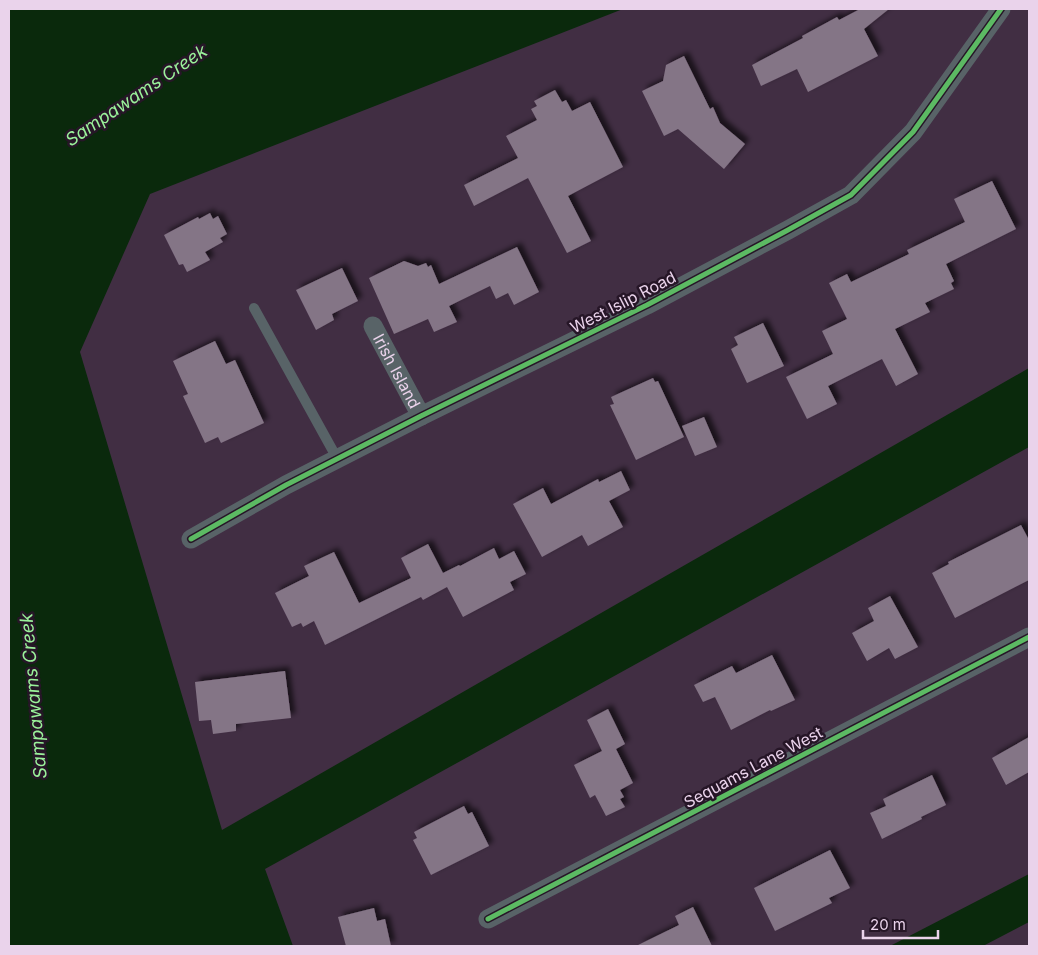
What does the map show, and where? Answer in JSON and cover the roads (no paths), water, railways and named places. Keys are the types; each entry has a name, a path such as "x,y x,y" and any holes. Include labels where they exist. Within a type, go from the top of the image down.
{"street":[{"name":"West Islip Road","path":"191,539 286,485 421,416 647,305 788,230 851,194 913,132 1001,9"},
{"name":"Irish Island","path":"374,326 421,416"},
{"name":"Sequams Lane West","path":"488,919 1029,637"}],"lane":[{"path":"254,308 338,460"}],"water":[{"name":"Sampawams Creek","path":"9,9 623,9 150,194 80,352 222,830 1029,368 1029,447 265,869 293,946 9,946"},
{"path":"1029,874 1029,922 983,946 890,946"}]}
